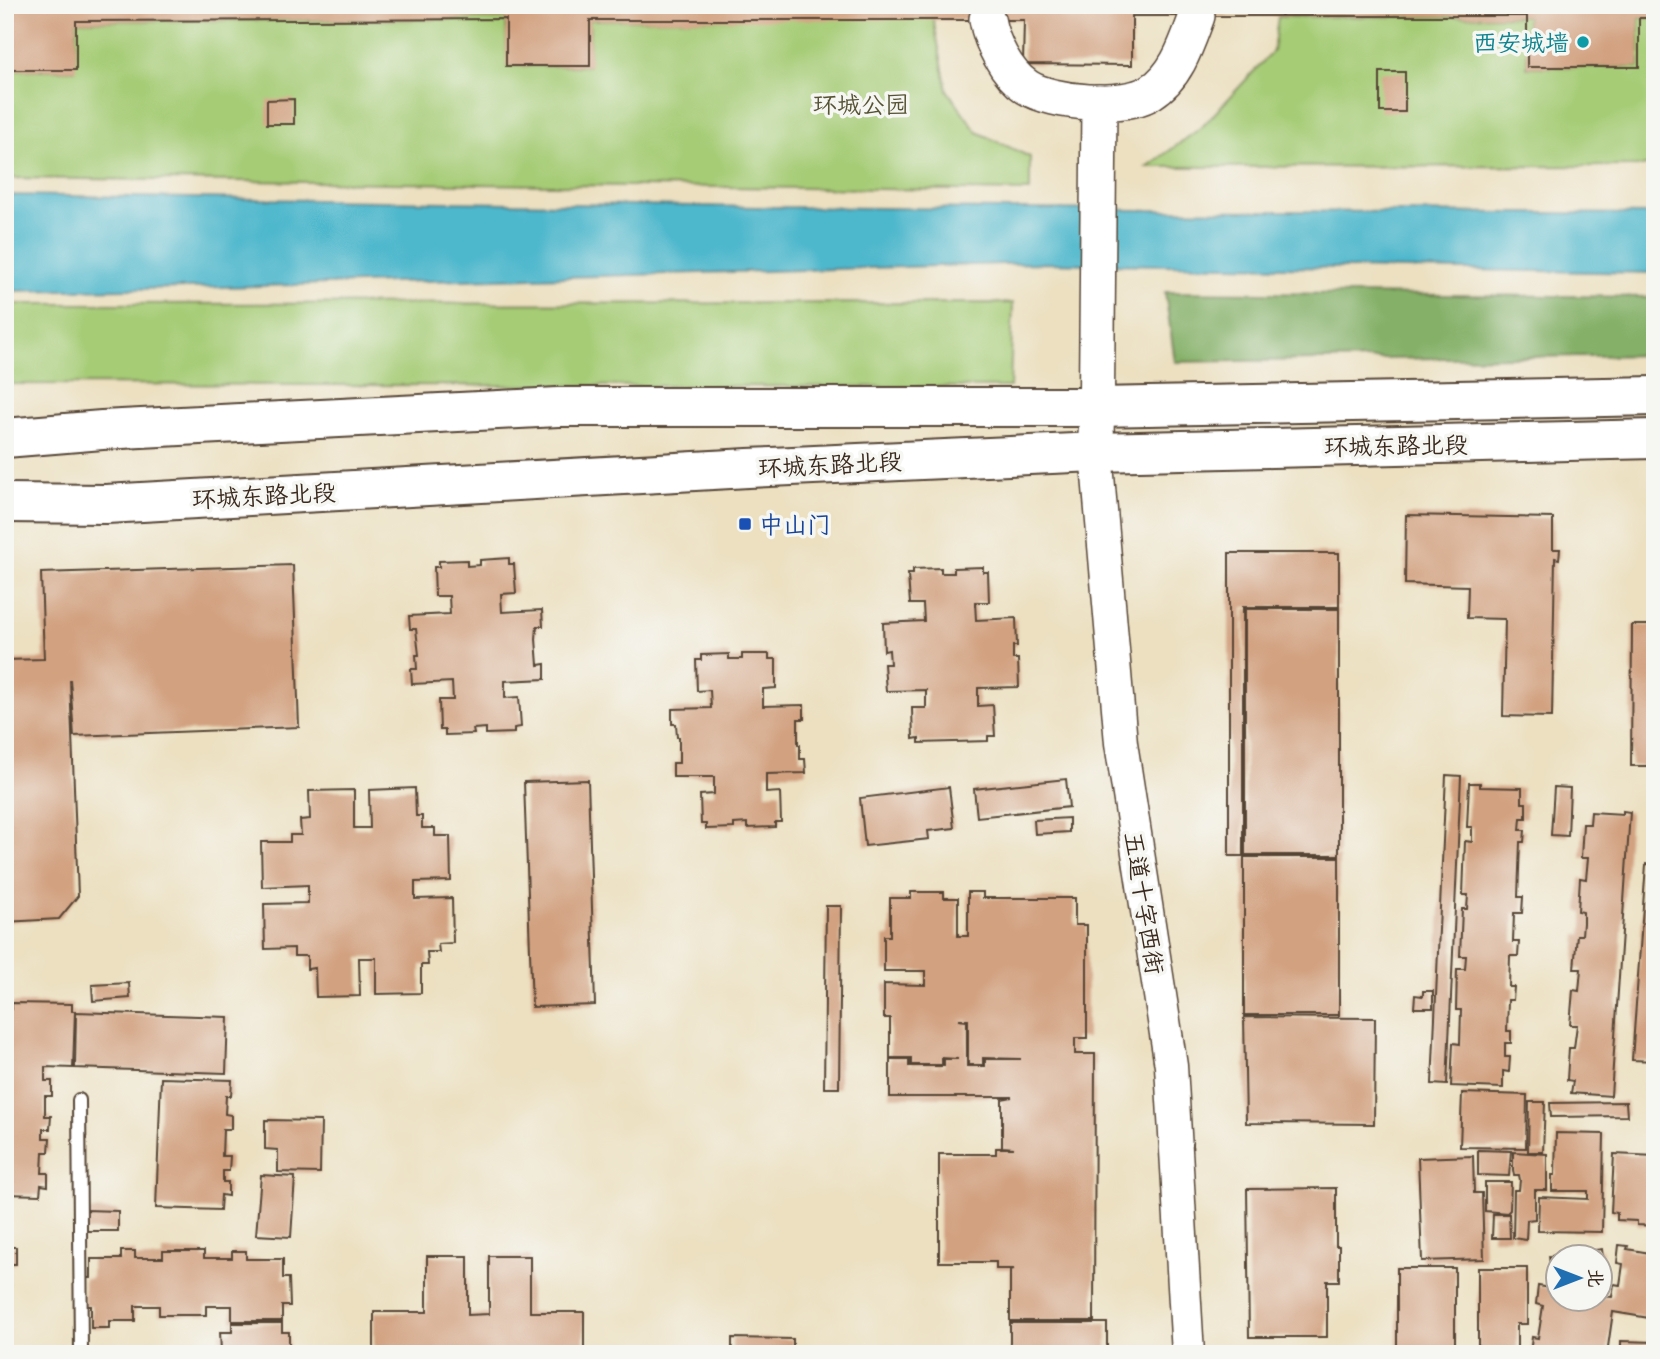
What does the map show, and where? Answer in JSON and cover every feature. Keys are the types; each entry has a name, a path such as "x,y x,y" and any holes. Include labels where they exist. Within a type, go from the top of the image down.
{"main road":[{"path":"987,19 989,31 1007,68 1026,86 1055,98 1099,102 1121,101 1151,93 1175,69 1197,16"},
{"path":"1096,452 1099,102"},
{"name":"环城东路北段","path":"5,438 102,430 558,407 1096,407 1655,396"},
{"path":"5,426 102,430"},
{"name":"环城东路北段","path":"5,503 106,504 748,468 1096,452 1655,439"},
{"path":"5,518 106,504"}],"street":[{"name":"五道十字西街","path":"1096,452 1121,743 1171,1066 1188,1354"}],"lane":[{"path":"79,1100 81,1354"}],"green space":[{"path":"1527,16 1527,67 1639,67 1639,18 1655,18 1655,166 1147,167 1202,127 1273,51 1278,17"},
{"name":"环城公园","path":"933,18 947,90 977,132 1030,157 1030,191 5,178 5,70 75,70 76,21 506,19 507,66 589,66 590,20"},
{"path":"1165,292 1655,297 1655,355 1175,362"},
{"path":"1013,303 1010,387 5,384 5,304"}],"water":[{"path":"5,195 761,207 1655,214 1655,273 1039,263 5,291"}],"building":[{"name":"西安城墙","path":"5,5 1655,5 1655,18 1639,18 1639,67 1527,67 1527,16 1132,16 1132,65 1023,64 1024,20 590,20 590,66 506,66 506,19 76,21 76,70 5,70"},
{"path":"1380,72 1405,72 1405,112 1380,112"},
{"path":"294,99 294,124 267,124 267,100"},
{"path":"1406,515 1553,518 1553,549 1560,549 1559,559 1555,558 1552,717 1503,716 1505,619 1467,618 1468,586 1405,584"},
{"path":"1229,553 1339,553 1339,607 1243,607 1243,856 1229,856"},
{"path":"509,558 509,564 514,564 516,593 501,594 502,612 542,610 543,626 537,626 536,639 538,665 545,664 545,679 505,681 505,698 519,697 521,727 514,728 514,733 486,734 486,728 473,729 474,734 445,735 445,730 440,730 439,700 453,700 452,682 412,684 411,669 417,669 416,655 419,655 416,629 410,629 409,616 450,614 449,596 435,596 434,567 439,567 439,561 467,560 467,566 480,565 480,560"},
{"path":"293,565 299,727 74,736 70,679 78,896 59,919 5,922 5,660 44,659 41,573"},
{"path":"983,567 983,572 988,572 989,602 975,602 976,620 1016,618 1017,646 1013,646 1013,659 1018,659 1019,687 978,688 978,706 993,705 995,736 988,736 988,741 919,743 919,738 913,739 912,708 926,708 926,690 886,691 884,664 890,664 889,650 884,651 883,623 924,621 923,604 910,604 908,574 913,574 913,569 941,568 941,573 954,573 954,568"},
{"path":"1245,609 1339,609 1339,855 1245,855"},
{"path":"1632,625 1655,625 1655,766 1631,766"},
{"path":"729,654 729,659 742,659 742,654 769,654 769,659 776,659 776,688 763,689 763,706 804,705 804,719 798,719 798,745 800,759 805,759 806,773 766,774 766,793 780,792 781,822 775,822 775,827 747,828 747,823 734,824 734,828 706,829 706,824 701,824 700,795 714,794 714,777 673,777 673,763 679,763 679,737 676,724 672,724 672,709 711,708 710,690 697,691 696,660 701,660 701,655"},
{"path":"1446,775 1461,776 1447,1085 1432,1084"},
{"path":"1066,779 1069,807 977,817 974,789"},
{"path":"588,780 595,1005 532,1007 524,782"},
{"path":"1469,783 1480,783 1480,787 1522,788 1522,803 1526,803 1526,818 1521,818 1520,830 1525,830 1524,842 1520,842 1518,897 1523,897 1522,913 1514,913 1513,942 1519,942 1518,956 1510,956 1509,987 1514,987 1513,1000 1508,1000 1507,1031 1511,1031 1511,1043 1505,1043 1505,1057 1510,1057 1509,1072 1503,1071 1503,1088 1451,1086 1453,1043 1460,1044 1461,1010 1456,1010 1457,969 1465,969 1466,956 1460,956 1462,909 1467,909 1468,895 1463,895 1465,841 1472,842 1472,827 1467,827"},
{"path":"949,787 954,828 928,831 929,839 865,846 860,798"},
{"path":"1554,787 1570,788 1568,836 1551,835"},
{"path":"415,788 416,816 422,816 422,828 435,828 435,836 450,836 451,881 415,882 415,899 452,898 453,943 438,944 439,952 427,952 428,965 421,965 421,993 376,994 376,958 359,958 360,996 316,997 315,968 307,969 307,956 294,956 294,948 265,949 264,904 308,903 308,885 262,887 261,842 290,842 290,835 301,835 300,820 310,819 309,791 354,790 354,828 370,828 369,790"},
{"path":"1623,811 1630,812 1611,1096 1571,1093 1573,1081 1567,1080 1569,1048 1574,1048 1577,1025 1570,1025 1573,990 1579,991 1581,969 1574,969 1577,935 1582,935 1583,923 1583,912 1578,911 1580,878 1586,879 1588,858 1581,858 1583,824 1590,824 1591,812 1623,814"},
{"path":"1069,818 1069,832 1035,834 1034,820"},
{"path":"1244,857 1339,857 1339,1015 1244,1015"},
{"path":"1646,864 1655,865 1655,1061 1632,1060"},
{"path":"911,892 944,892 944,898 958,898 958,936 968,936 968,892 983,892 983,898 1075,898 1075,925 1087,925 1087,1038 1075,1038 1075,1054 1095,1054 1094,1321 1010,1321 1010,1270 1014,1269 996,1269 996,1262 939,1262 939,1154 996,1154 996,1148 1014,1148 1002,1147 1002,1099 1012,1097 890,1097 890,1059 909,1059 909,1066 944,1066 944,1059 958,1059 942,1058 942,1065 911,1065 911,1058 890,1058 890,1018 884,1018 884,984 925,985 925,971 884,971 884,936 890,936 890,898 911,898","holes":["958,1020 968,1020 968,1065 983,1065 983,1058 1021,1059 985,1059 985,1066 967,1066 967,1021"]},
{"path":"826,906 841,906 839,1088 824,1088"},
{"path":"129,983 130,998 93,1001 92,985"},
{"path":"1423,991 1433,991 1433,1008 1414,1008 1415,995 1423,996"},
{"path":"12,1003 72,1004 72,1011 75,1011 73,1068 45,1067 45,1081 52,1081 52,1096 45,1096 45,1116 51,1116 50,1129 43,1129 43,1138 50,1138 49,1152 43,1152 42,1173 48,1173 48,1186 41,1185 40,1195 5,1194 5,1008 12,1009"},
{"path":"76,1012 228,1017 226,1073 75,1068"},
{"path":"1244,1017 1375,1018 1374,1124 1246,1123"},
{"path":"161,1078 232,1080 231,1096 226,1096 225,1114 231,1115 231,1129 223,1129 222,1156 230,1156 229,1171 223,1171 223,1182 228,1182 228,1196 221,1195 220,1210 156,1208"},
{"path":"1462,1093 1527,1095 1526,1148 1460,1147"},
{"path":"1529,1102 1545,1102 1543,1152 1528,1152"},
{"path":"1626,1102 1627,1116 1551,1117 1550,1103"},
{"path":"265,1120 321,1121 320,1173 278,1172 278,1150 265,1149"},
{"path":"1556,1133 1604,1134 1602,1232 1538,1231 1539,1197 1588,1199 1588,1191 1552,1191"},
{"path":"1478,1150 1511,1151 1509,1176 1478,1175"},
{"path":"1513,1152 1547,1154 1547,1190 1535,1190 1535,1219 1527,1220 1526,1240 1513,1238 1514,1190 1519,1190 1520,1180 1519,1175 1514,1175"},
{"path":"1614,1154 1655,1156 1655,1226 1637,1225 1637,1221 1617,1220 1617,1213 1611,1212"},
{"path":"1473,1156 1474,1193 1482,1193 1484,1259 1422,1261 1418,1158"},
{"path":"261,1175 295,1177 291,1237 256,1235"},
{"path":"1485,1182 1511,1182 1510,1210 1507,1213 1485,1211"},
{"path":"1336,1188 1339,1281 1327,1281 1327,1337 1249,1337 1247,1189"},
{"path":"85,1210 118,1211 118,1231 85,1231"},
{"path":"1493,1214 1509,1214 1510,1238 1492,1238"},
{"path":"5,1228 9,1228 9,1247 16,1247 16,1264 9,1264 9,1286 5,1286"},
{"path":"1619,1245 1650,1253 1651,1246 1655,1247 1655,1319 1614,1312 1614,1284 1620,1285 1623,1264 1617,1263"},
{"path":"121,1251 135,1251 135,1258 163,1258 163,1251 204,1251 204,1258 232,1258 232,1251 246,1251 246,1259 283,1259 283,1278 289,1278 290,1306 282,1306 282,1321 232,1321 232,1306 206,1306 206,1315 159,1315 159,1306 135,1306 135,1321 109,1321 109,1328 91,1328 91,1306 84,1306 84,1278 91,1278 91,1259 121,1259"},
{"path":"427,1256 468,1256 468,1315 489,1314 489,1256 530,1256 530,1312 584,1312 584,1354 374,1354 374,1312 427,1312"},
{"path":"1397,1268 1455,1268 1455,1354 1397,1354"},
{"path":"1478,1268 1527,1268 1527,1324 1517,1324 1517,1354 1478,1354"},
{"path":"1538,1286 1544,1287 1544,1314 1613,1314 1607,1354 1530,1354 1532,1337 1538,1338 1543,1306 1536,1304"},
{"path":"232,1323 282,1323 282,1332 289,1332 289,1354 228,1354 228,1351 221,1351 220,1332 232,1332"},
{"path":"1010,1323 1107,1323 1107,1354 1010,1354"},
{"path":"732,1338 793,1339 793,1354 732,1354"},
{"path":"1621,1341 1655,1342 1655,1354 1621,1354"}],"place":[{"name":"西安城墙","path":"1583,42"},
{"name":"中山门","path":"745,524"}]}
